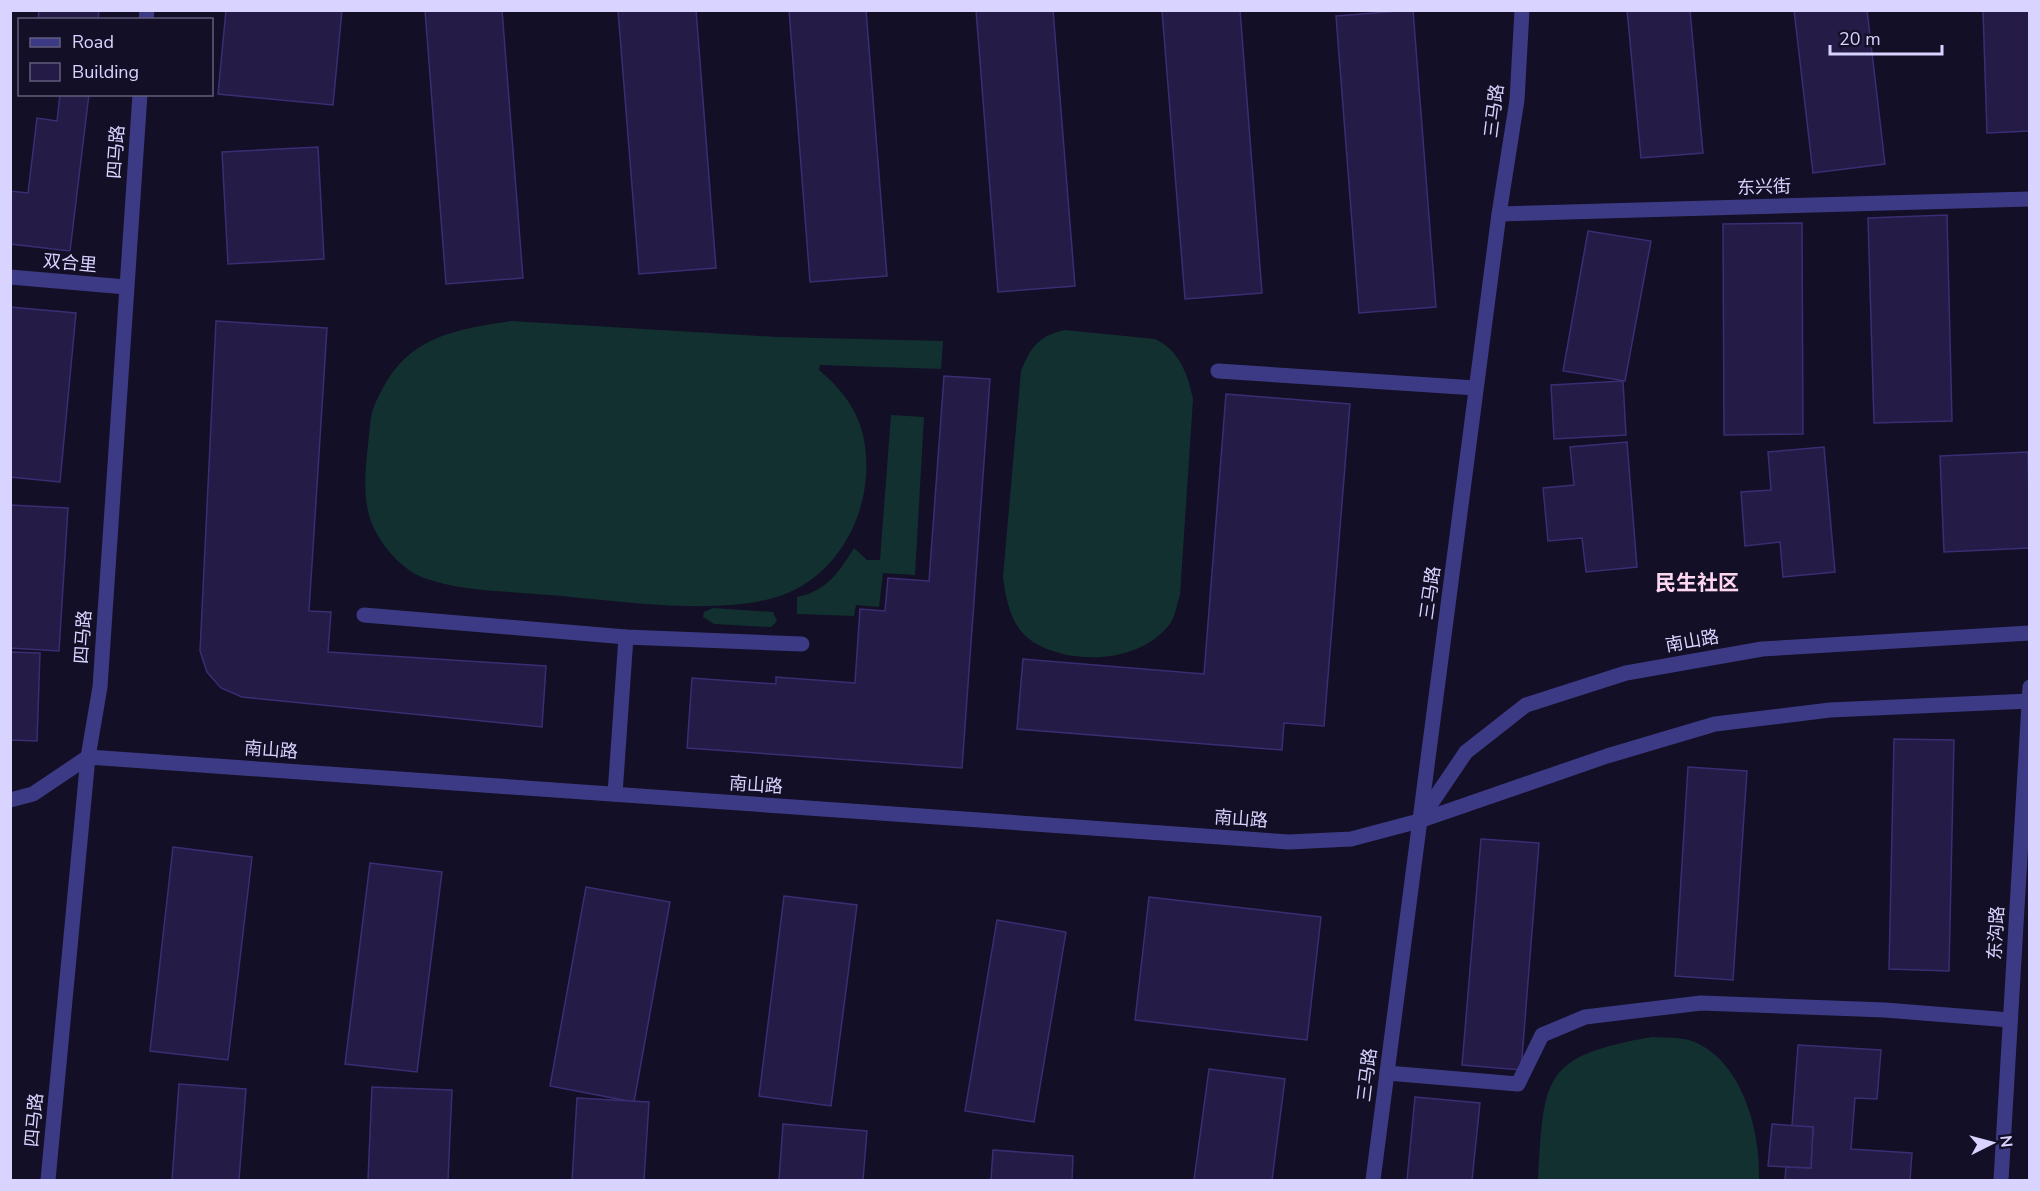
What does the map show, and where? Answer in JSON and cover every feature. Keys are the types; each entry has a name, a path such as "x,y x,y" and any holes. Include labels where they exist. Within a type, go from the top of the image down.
{"street":[{"name":"三马路","path":"1373,1180 1499,214 1517,100 1522,10"},
{"name":"四马路","path":"48,1180 88,757 100,687 140,96"},
{"name":"东兴街","path":"1499,214 2030,199"},
{"name":"双合里","path":"10,277 126,287"},
{"path":"1218,371 1476,388"},
{"path":"364,615 626,637 802,644"},
{"name":"南山路","path":"1419,821 1467,752 1526,705 1626,673 1762,648 2030,633"},
{"path":"615,794 626,637"},
{"name":"东沟路","path":"2001,1180 2030,687"},
{"name":"南山路","path":"88,757 1289,842 1351,839 1419,821 1607,756 1715,724 1830,710 2029,701"},
{"path":"10,800 33,794 88,757"},
{"path":"1387,1073 1518,1084 1542,1035 1585,1017 1701,1003 1885,1010 2010,1020"}],"green space":[{"path":"511,321 778,337 943,341 941,369 820,365 819,370 842,392 850,404 862,430 866,459 864,494 852,529 833,559 806,583 790,592 765,600 736,605 672,606 486,590 439,583 417,575 397,560 381,541 371,522 367,508 365,481 373,410 394,371 421,346 454,332"},
{"path":"1065,330 1155,339 1176,356 1185,372 1193,399 1180,595 1174,615 1169,625 1156,638 1141,647 1105,657 1067,655 1033,642 1019,629 1011,613 1003,577 1021,371 1028,355 1042,339"},
{"path":"891,415 924,417 915,575 883,573 879,607 856,605 854,616 797,614 797,597 816,590 831,579 854,548 867,560 880,560"},
{"path":"713,608 773,612 777,621 771,627 714,624 703,617 704,612"},
{"path":"1652,1037 1689,1040 1707,1049 1723,1062 1745,1098 1752,1119 1759,1161 1759,1180 1538,1180 1543,1117 1548,1094 1556,1077 1569,1063 1589,1053 1616,1044"}],"building":[{"path":"39,10 99,10 98,18 38,18"},
{"path":"226,10 342,10 333,105 218,94"},
{"path":"425,10 502,10 523,278 446,284"},
{"path":"618,10 696,10 716,268 639,274"},
{"path":"789,10 866,10 887,276 810,282"},
{"path":"976,10 1053,10 1075,286 998,292"},
{"path":"1162,10 1240,10 1262,293 1185,299"},
{"path":"1413,10 1436,307 1359,313 1336,16"},
{"path":"1627,10 1690,10 1703,153 1641,158"},
{"path":"1794,10 1867,10 1885,164 1813,173"},
{"path":"1983,10 2030,10 2030,131 1987,133"},
{"path":"60,96 89,96 70,251 10,244 10,191 28,193 37,118 57,121"},
{"path":"318,147 324,259 228,264 222,152"},
{"path":"1947,215 1952,421 1874,423 1868,218"},
{"path":"1802,223 1803,434 1724,435 1723,224"},
{"path":"1588,231 1651,241 1625,381 1563,371"},
{"path":"10,307 76,313 60,482 10,477"},
{"path":"216,321 327,328 309,611 331,612 328,652 546,666 542,727 242,697 221,688 207,672 200,651"},
{"path":"944,376 990,379 962,768 687,748 692,678 776,684 776,677 855,683 860,609 885,611 888,578 929,581"},
{"path":"1623,381 1626,435 1554,439 1551,385"},
{"path":"1226,394 1350,404 1324,726 1284,723 1282,750 1017,729 1023,659 1204,674"},
{"path":"1627,442 1637,567 1586,572 1582,538 1548,541 1543,488 1574,485 1570,447"},
{"path":"1824,447 1835,572 1783,577 1780,542 1745,546 1741,492 1771,490 1768,452"},
{"path":"2028,452 2030,548 1944,552 1940,456"},
{"path":"10,505 68,508 59,651 10,648"},
{"path":"10,652 40,653 37,741 10,740"},
{"path":"1894,739 1954,740 1949,971 1889,969"},
{"path":"1688,767 1747,771 1733,980 1675,976"},
{"path":"1481,839 1539,843 1521,1070 1462,1065"},
{"path":"173,847 252,857 228,1060 150,1051"},
{"path":"370,863 442,872 417,1072 345,1064"},
{"path":"586,887 670,902 634,1102 550,1086"},
{"path":"784,896 857,905 831,1106 759,1096"},
{"path":"1149,897 1321,917 1307,1040 1135,1020"},
{"path":"997,920 1066,932 1034,1122 965,1111"},
{"path":"1798,1045 1881,1050 1877,1099 1855,1098 1851,1149 1912,1153 1910,1180 1785,1180 1786,1167 1811,1168 1813,1127 1792,1126"},
{"path":"1209,1069 1285,1079 1272,1180 1194,1180"},
{"path":"179,1084 246,1089 239,1180 172,1180"},
{"path":"372,1087 452,1090 448,1180 368,1180"},
{"path":"1415,1097 1480,1103 1472,1180 1407,1180"},
{"path":"577,1098 649,1102 644,1180 572,1180"},
{"path":"783,1124 867,1131 863,1180 779,1180"},
{"path":"1772,1124 1813,1127 1811,1168 1768,1166"},
{"path":"993,1150 1073,1156 1072,1180 991,1180"}],"district":[{"name":"民生社区","path":"1697,583"}]}
